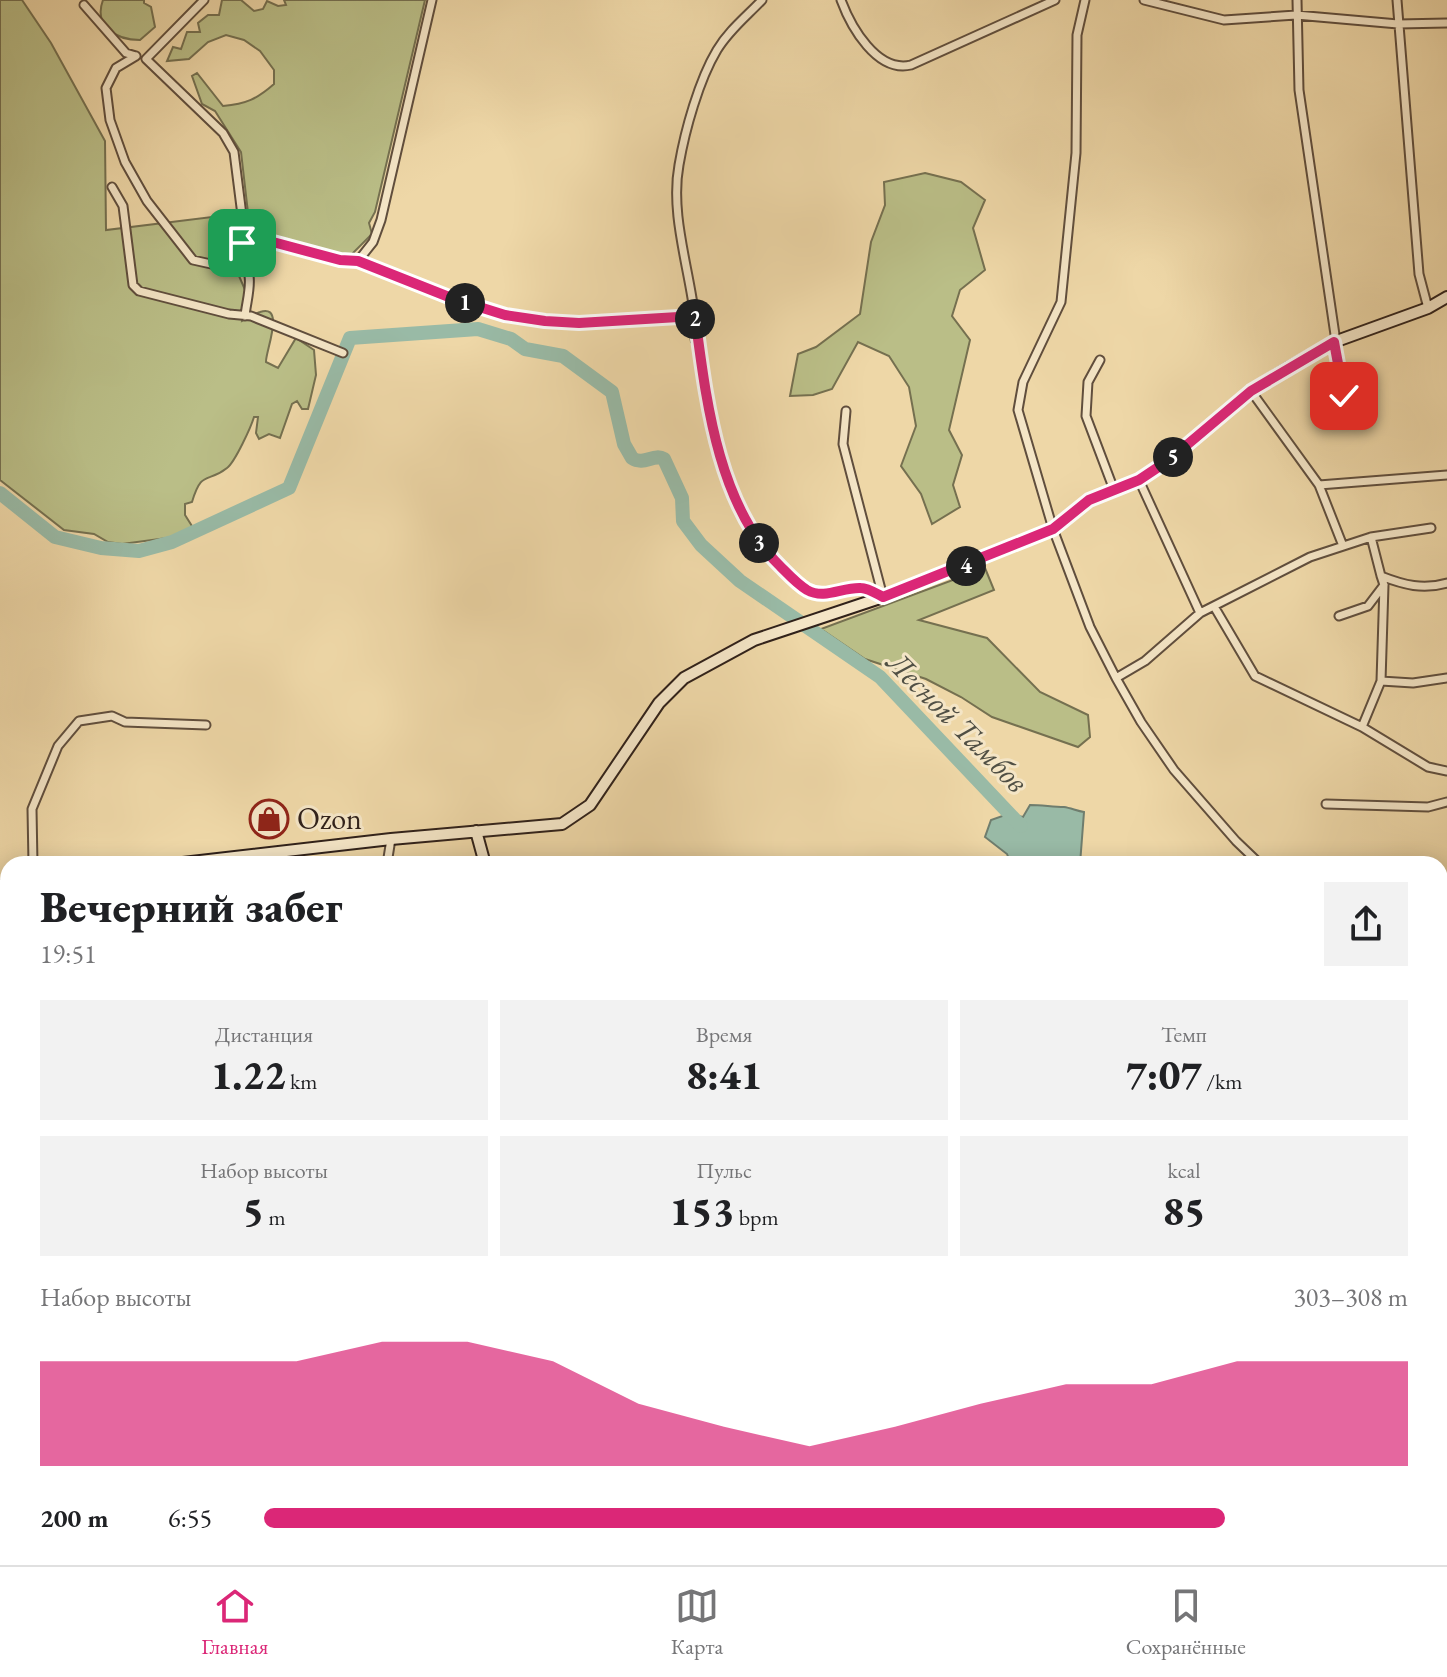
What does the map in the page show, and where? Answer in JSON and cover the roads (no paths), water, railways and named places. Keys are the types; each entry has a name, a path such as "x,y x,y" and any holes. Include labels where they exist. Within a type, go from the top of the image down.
{"street":[{"path":"146,59 204,0"},
{"path":"358,261 373,242 381,220 432,0"},
{"path":"762,0 717,49 679,163 677,201 706,398 716,442 737,500 753,534 770,556 805,589 816,594 862,588 883,597"},
{"path":"841,0 849,19 864,40 886,62 899,67 924,59 1055,0"},
{"path":"1085,0 1077,35 1076,153 1061,302 1023,382 1018,410 1053,529 1090,627 1116,678 1174,770 1252,856"},
{"path":"1144,0 1224,20 1296,15 1398,24 1447,23"},
{"path":"1297,0 1299,90 1344,396"},
{"path":"1397,0 1419,274 1428,308"},
{"path":"84,5 126,53 146,59 223,133 234,152 244,231 250,237 340,260 358,261 454,299 505,315 579,323 695,316"},
{"path":"136,56 116,68 106,88 110,120 125,162 147,201 193,260 211,264 238,251 250,237"},
{"path":"112,187 123,206 133,285 139,291 245,316 343,353"},
{"path":"238,251 249,275 245,316"},
{"path":"243,856 562,824 590,805 659,703 684,678 754,640 883,597 1053,529 1089,500 1139,480 1169,460 1251,391 1334,342 1428,308 1447,297"},
{"path":"1100,360 1088,382 1086,416 1114,490"},
{"path":"1251,391 1319,485 1343,546"},
{"path":"846,411 843,444 883,597"},
{"path":"1319,485 1447,475"},
{"path":"1139,480 1200,613"},
{"path":"1116,678 1145,661 1200,613 1310,557 1371,537 1431,528"},
{"path":"1362,727 1381,681 1384,585 1371,537"},
{"path":"1381,576 1406,586 1433,587 1447,583"},
{"path":"1339,616 1368,606 1384,585"},
{"path":"1215,608 1255,676 1362,727 1428,767 1447,771"},
{"path":"1381,681 1413,683 1447,678"},
{"path":"33,856 32,809 58,746 79,721 112,716 125,722 206,725"},
{"path":"1326,804 1428,807 1447,802"},
{"path":"476,831 483,856"},
{"path":"388,856 391,839"}],"waterway":[{"name":"Лесной Тамбов","path":"0,493 55,537 101,548 139,551 172,542 289,488 350,338 478,329 511,339 525,349 563,356 612,392 624,444 632,458 641,461 656,457 664,459 682,498 683,521 701,545 740,581 880,677 1021,826"}],"place":[{"name":"Ozon","path":"269,819"}]}
